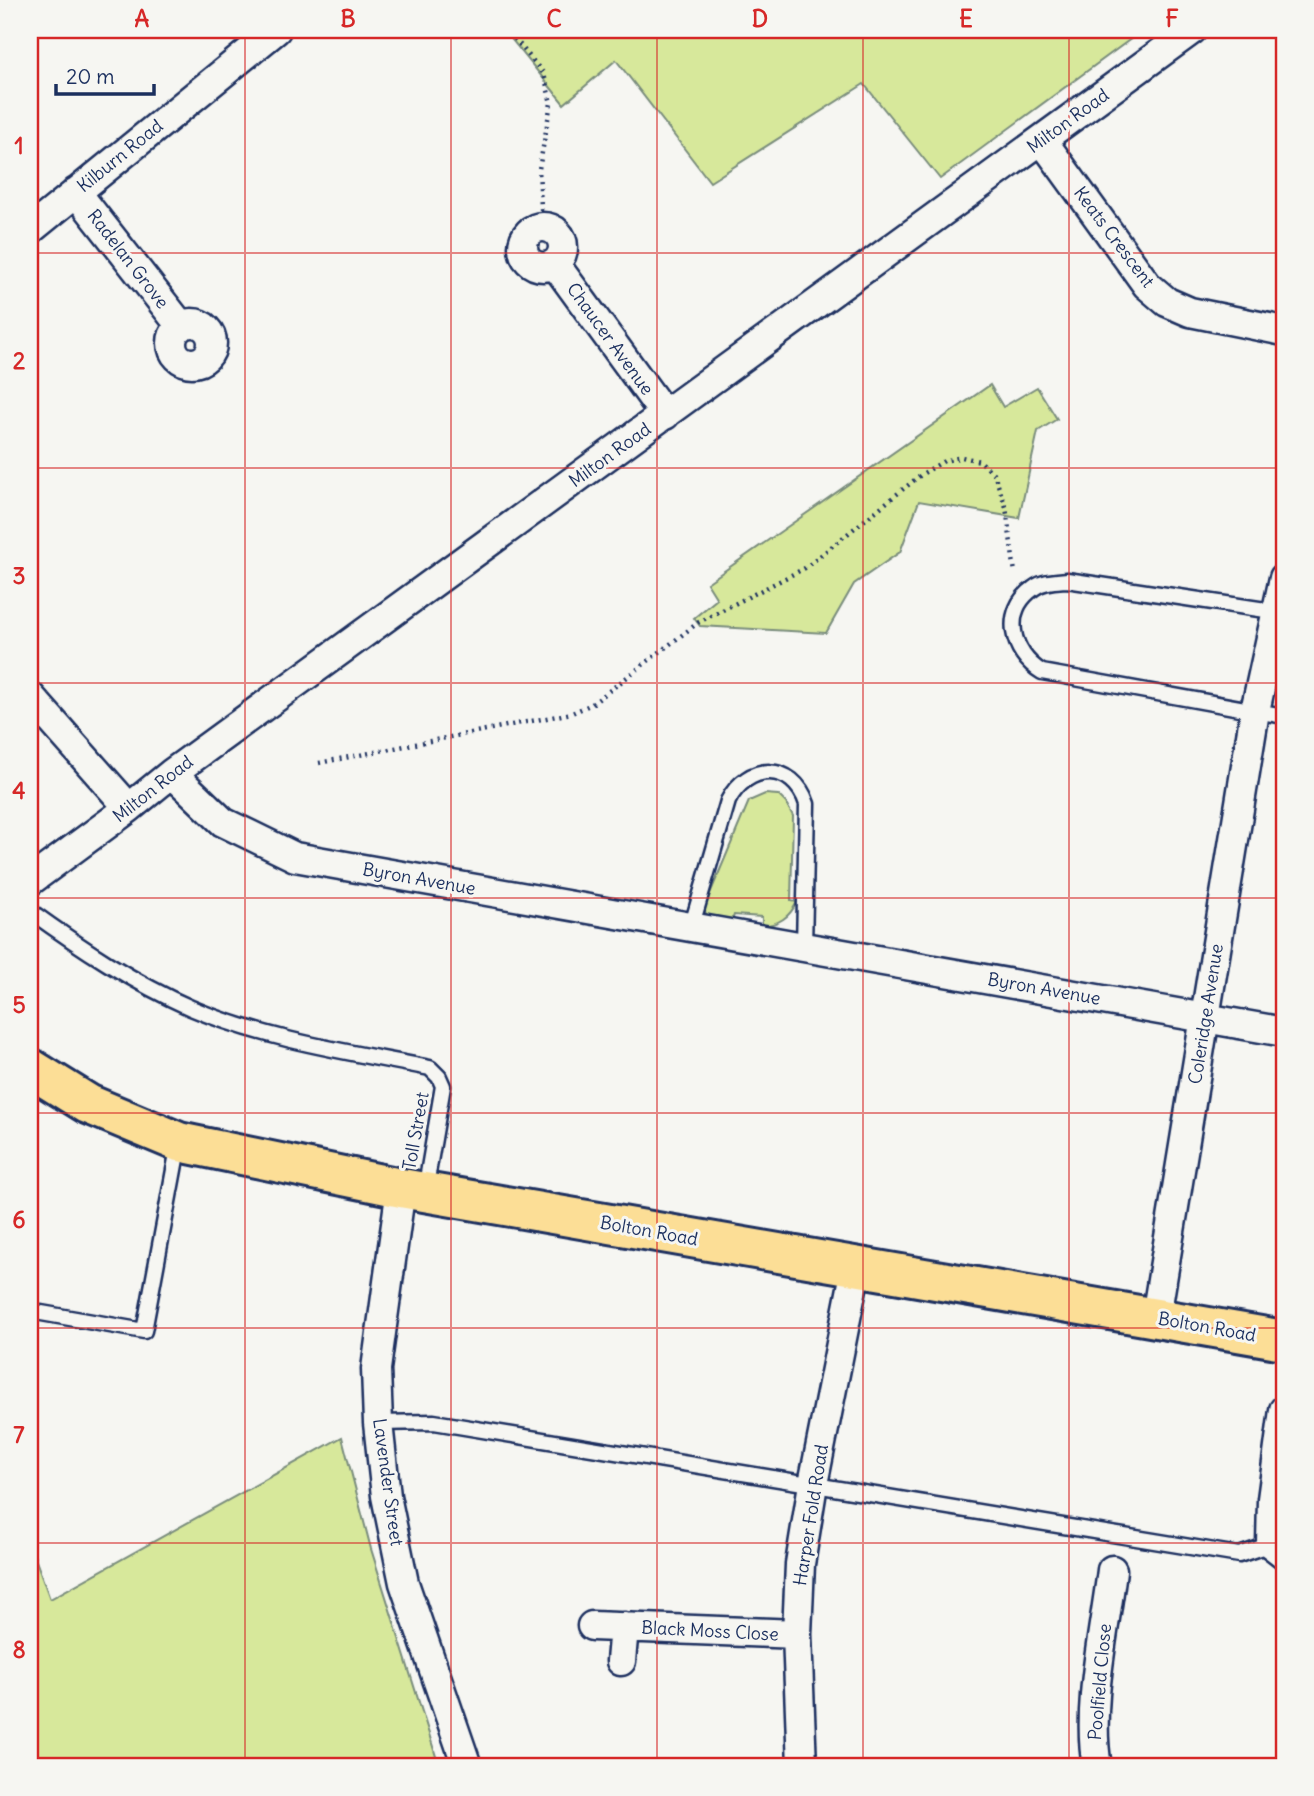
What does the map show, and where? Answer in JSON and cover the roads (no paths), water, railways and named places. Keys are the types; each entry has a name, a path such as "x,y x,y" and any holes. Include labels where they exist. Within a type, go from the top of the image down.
{"main road":[{"name":"Bolton Road","path":"30,1068 88,1104 179,1142 413,1190 1284,1340"}],"street":[{"name":"Kilburn Road","path":"30,230 276,30"},
{"name":"Milton Road","path":"30,881 172,773 1192,30"},
{"name":"Keats Crescent","path":"1042,140 1147,285 1167,302 1190,312 1284,331"},
{"name":"Radelan Grove","path":"76,192 181,326"},
{"name":"Chaucer Avenue","path":"542,227 554,230 562,240 562,253 555,264 666,415"},
{"name":"Coleridge Avenue","path":"1156,1317 1255,711 1281,613 1284,578"},
{"path":"30,696 129,808"},
{"name":"Byron Avenue","path":"172,773 223,822 295,857 1284,1032"},
{"name":"Lavender Street","path":"413,1190 376,1369 379,1423 386,1496 404,1583 467,1766"},
{"name":"Harper Fold Road","path":"802,1766 797,1634 800,1564 856,1268"},
{"path":"1278,1549 1272,1499 1284,1410"},
{"name":"Poolfield Close","path":"1097,1766 1094,1748 1096,1597 1112,1570"},
{"name":"Black Moss Close","path":"592,1626 797,1634"},
{"name":"Black Moss Close","path":"621,1661 624,1627"}],"lane":[{"path":"1281,613 1067,580 1035,587 1016,609 1012,625 1015,639 1029,664 1042,672 1284,716"},
{"path":"691,928 728,801 744,779 770,772 795,783 807,804 804,947"},
{"name":"Toll Street","path":"30,911 127,975 190,1007 240,1026 292,1041 430,1068 443,1086 413,1190"},
{"path":"30,1311 144,1331 179,1142"},
{"path":"379,1423 434,1422 1239,1555 1278,1549"}]}
